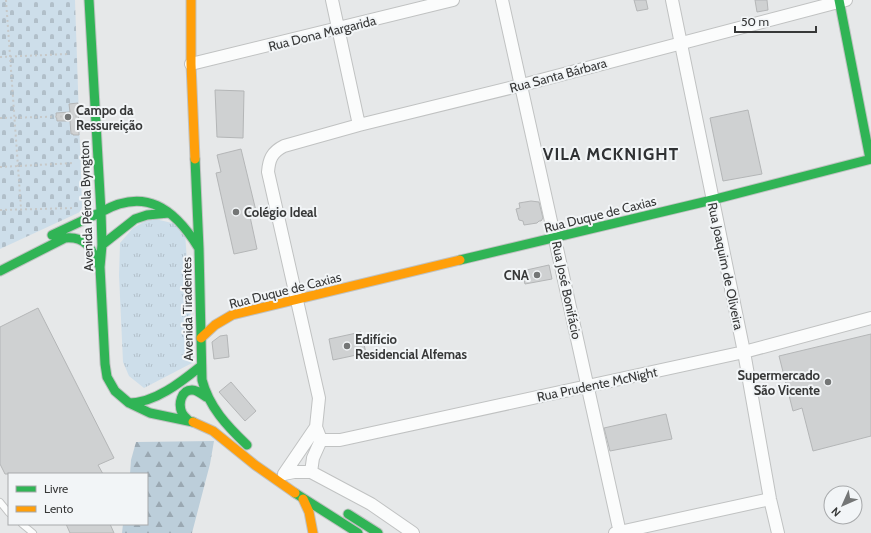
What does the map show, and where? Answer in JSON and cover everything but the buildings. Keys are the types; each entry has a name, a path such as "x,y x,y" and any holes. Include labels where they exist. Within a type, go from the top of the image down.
{"main road":[{"name":"Avenida Pérola Byngton","path":"89,0 101,212 102,245 100,267 105,364 107,377 115,391 129,403"},
{"name":"Avenida Tiradentes","path":"191,0 191,64 201,366 204,388 207,397 232,431 254,451"},
{"path":"842,1 871,160"},
{"name":"Rua Duque de Caxias","path":"201,338 211,328 232,315 556,238 871,160"},
{"path":"26,248 112,206 125,202 142,202 163,208 170,213 183,224 198,249"},
{"path":"102,245 134,219 147,215 170,213"},
{"path":"0,271 65,238 72,237 80,238 86,243 100,267"},
{"path":"129,403 141,402 151,398 193,373 201,366"},
{"path":"188,420 182,413 180,406 185,392 190,390 207,397"},
{"path":"129,403 150,413 188,420 213,431 254,465 303,499 358,533"},
{"path":"281,472 297,482"},
{"path":"313,533 322,510 317,495"},
{"path":"303,499 309,512 313,533"},
{"path":"340,509 378,533"}],"street":[{"path":"332,0 358,125"},
{"name":"Rua Dona Margarida","path":"191,64 453,0"},
{"name":"Rua José Bonifácio","path":"502,0 556,238 618,533"},
{"name":"Rua Joaquim de Oliveira","path":"672,0 744,352 770,499 778,533"},
{"name":"Rua Santa Bárbara","path":"297,300 268,172 271,156 277,149 358,125 522,85 842,1"},
{"path":"297,300 319,398 316,427 321,440 313,458 311,472"},
{"name":"Rua Prudente McNight","path":"321,440 340,440 744,352 871,318"},
{"path":"281,472 316,427"},
{"path":"281,472 311,472 371,504 413,533"},
{"path":"618,533 770,499"}],"lane":[{"path":"0,502 8,512"},
{"path":"23,525 33,533"}],"path":[{"path":"6,0 21,210"},
{"path":"0,57 68,54"},
{"path":"0,118 83,116"},
{"path":"0,167 74,163"},
{"path":"0,210 78,208"}],"green space":[{"path":"0,0 75,0 82,207 80,212 0,249"},
{"path":"151,218 172,223 185,232 194,362 144,388 129,376 123,362 119,275 120,243 133,228"},
{"path":"214,441 210,464 192,533 122,533 123,525 148,525 148,473 130,473 131,460 136,442"}],"traffic: fast":[{"path":"89,0 101,212 102,245 100,267 107,377 115,391 129,403 150,413 193,422"},
{"path":"839,0 870,159"},
{"path":"195,159 202,380 209,399 220,416 247,445"},
{"path":"460,260 712,200 871,159"},
{"path":"101,212 131,201 145,202 157,206 168,212 179,222 189,233 198,247"},
{"path":"52,235 101,212"},
{"path":"102,245 135,219 147,215 169,213"},
{"path":"0,271 65,238 79,239 88,245 100,267"},
{"path":"129,403 139,402 158,396 185,379 201,366"},
{"path":"188,420 182,414 180,406 181,398 185,392 192,390 198,391 206,397"},
{"path":"295,493 358,533"},
{"path":"348,514 378,533"}],"traffic: slow":[{"path":"191,0 191,64 195,159"},
{"path":"201,338 215,325 232,315 460,260"},
{"path":"193,422 213,431 255,465 295,493"},
{"path":"303,499 309,512 313,533"}],"place":[{"name":"Campo da Ressureição","path":"68,117"},
{"name":"Colégio Ideal","path":"236,212"},
{"name":"CNA","path":"537,275"},
{"name":"Edifício Residencial Alfemas","path":"347,346"},
{"name":"Supermercado São Vicente","path":"828,382"}],"district":[{"name":"VILA MCKNIGHT","path":"611,154"}]}
